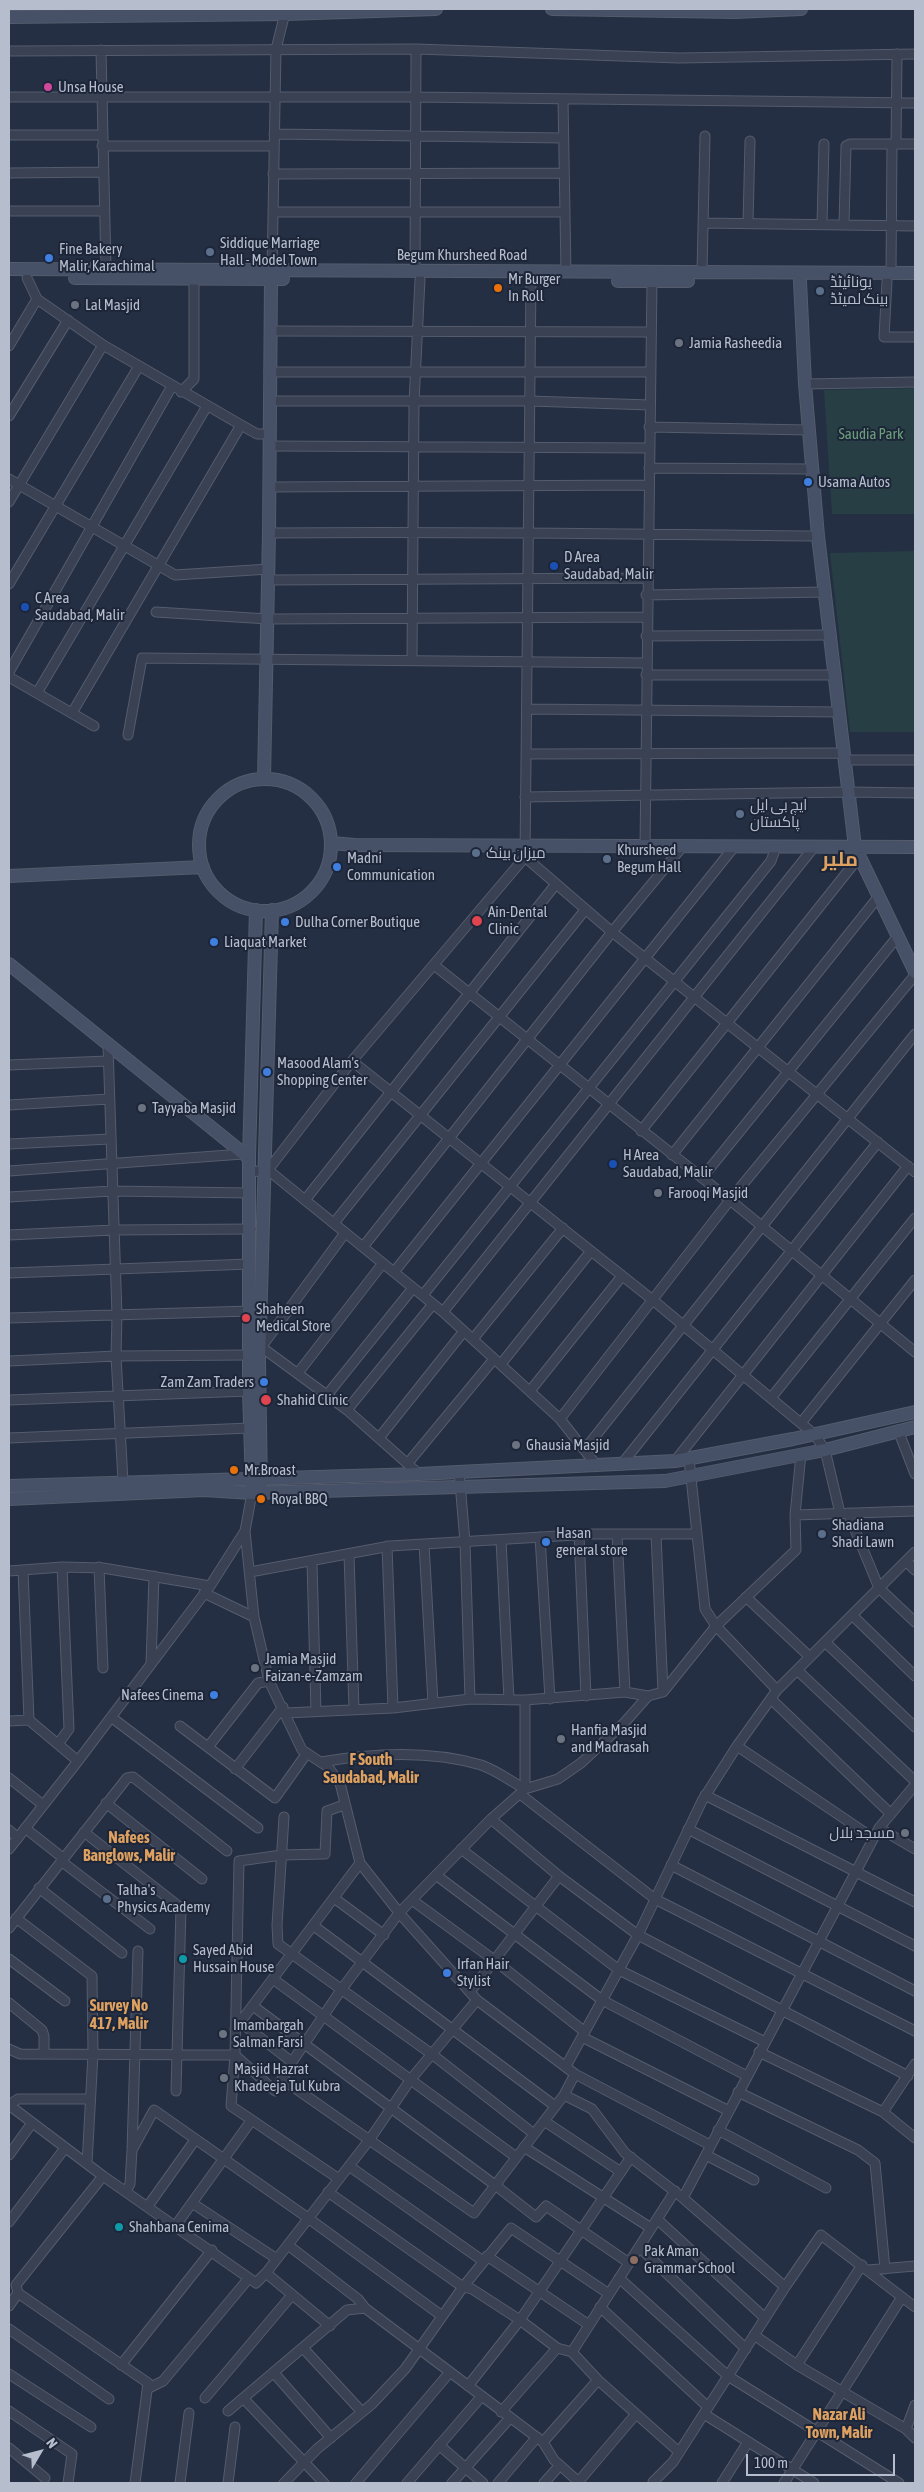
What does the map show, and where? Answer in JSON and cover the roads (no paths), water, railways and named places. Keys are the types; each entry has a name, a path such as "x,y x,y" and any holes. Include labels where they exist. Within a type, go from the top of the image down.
{"street":[{"path":"9,16 96,12 286,12 436,9"},
{"path":"552,9 801,9"},
{"path":"264,779 268,619 269,372 276,49 286,12"},
{"path":"412,659 414,402 418,332 415,212 416,49"},
{"path":"9,51 416,49 679,58 915,54"},
{"path":"101,50 106,268"},
{"path":"897,54 892,225 884,337 915,337"},
{"path":"9,97 416,97 915,103"},
{"path":"563,99 566,272"},
{"path":"274,134 563,138"},
{"path":"9,135 102,135"},
{"path":"702,272 705,136"},
{"path":"748,224 750,141"},
{"path":"822,224 824,144"},
{"path":"844,225 846,146 850,144 915,144"},
{"path":"102,146 274,146"},
{"path":"9,172 103,172"},
{"path":"273,174 564,173"},
{"path":"9,211 104,211"},
{"path":"273,212 565,212"},
{"path":"703,223 915,226"},
{"name":"Begum Khursheed Road","path":"9,269 106,268 272,275 418,275 475,276 531,280 652,281 665,276 702,272 889,277 915,281"},
{"name":"Begum Khursheed Road","path":"475,276 566,272 800,281 889,277 915,273"},
{"name":"Begum Khursheed Road","path":"9,278 194,279 272,275"},
{"path":"27,278 37,299 103,345 206,406 269,440 414,447 649,448"},
{"path":"182,392 194,378 194,279"},
{"path":"9,1849 207,1590 245,1531 257,1493 250,1428 249,1391 250,1193 260,1171 434,965 524,852 528,709 531,280"},
{"path":"645,846 646,595 652,281"},
{"path":"560,1419 654,1301 730,1200 915,973 857,851 818,536 805,384 800,281"},
{"path":"9,346 37,299"},
{"path":"9,416 68,320"},
{"path":"270,331 651,332"},
{"path":"9,502 103,345"},
{"path":"9,584 139,366"},
{"path":"269,372 650,372"},
{"path":"805,384 915,382"},
{"path":"9,672 172,386"},
{"path":"269,401 530,401 650,405"},
{"path":"37,693 206,406"},
{"path":"72,713 241,425"},
{"path":"649,427 809,430"},
{"path":"648,468 812,469"},
{"path":"9,479 175,575 268,575 413,579 647,578"},
{"path":"269,487 648,485"},
{"path":"269,533 414,532 530,535 818,536"},
{"path":"646,595 826,592"},
{"path":"156,612 268,619 646,617"},
{"path":"646,636 831,635"},
{"path":"128,735 142,658 528,660 646,663"},
{"path":"646,675 836,675"},
{"path":"9,677 94,726"},
{"path":"528,709 840,712"},
{"path":"527,754 844,757 915,760"},
{"path":"264,779 283,781 302,790 317,804 327,823 331,843 329,861 322,878 311,892 296,903 272,910 256,910 242,907 225,898 212,884 203,867 200,840 201,826 210,807 224,792 236,786 264,779"},
{"path":"526,797 849,792 915,793"},
{"path":"331,843 355,846 524,852 645,846 814,847 857,851 915,847"},
{"path":"363,1247 612,932 683,846"},
{"path":"394,1272 734,847"},
{"path":"423,1295 771,861 776,847"},
{"path":"443,1312 814,847"},
{"path":"641,1131 727,1023 857,851"},
{"path":"524,852 585,910 912,1169 822,1275 675,1461"},
{"path":"9,876 203,867"},
{"path":"305,1200 556,884"},
{"path":"672,1155 879,896"},
{"path":"246,1156 256,910"},
{"path":"256,1479 261,1346 260,1171 272,910"},
{"path":"334,1223 498,1016 585,910"},
{"path":"702,1178 898,936"},
{"path":"9,964 246,1156 260,1171 305,1200 443,1312 560,1419 597,1466"},
{"path":"434,965 914,1347"},
{"path":"585,1449 915,1034"},
{"path":"108,1046 117,1315 116,1356 123,1481"},
{"path":"9,1065 108,1061"},
{"path":"352,1061 654,1301 815,1435 825,1450 844,1513 879,1588 915,1622"},
{"path":"9,1105 109,1099"},
{"path":"9,1144 110,1139"},
{"path":"621,1465 878,1142"},
{"path":"9,1171 246,1156"},
{"path":"9,1197 112,1191 250,1193"},
{"path":"771,1398 915,1218"},
{"path":"9,1235 114,1230 250,1228"},
{"path":"473,1339 563,1228"},
{"path":"261,1346 345,1233"},
{"path":"408,1463 591,1251"},
{"path":"298,1373 383,1263"},
{"path":"9,1273 250,1264"},
{"path":"530,1391 622,1276"},
{"path":"801,1423 915,1280"},
{"path":"327,1395 413,1288"},
{"path":"347,1410 433,1304"},
{"path":"9,1318 250,1310"},
{"path":"379,1438 464,1331"},
{"path":"261,1346 347,1410 419,1474"},
{"path":"9,1361 116,1356 249,1355"},
{"path":"9,1400 249,1391"},
{"path":"9,1486 123,1481 419,1474 675,1461 815,1435 915,1412"},
{"path":"9,1498 204,1490 257,1493 665,1481 691,1478 825,1450 915,1426"},
{"path":"9,1438 250,1428"},
{"path":"898,1430 915,1474"},
{"path":"284,1710 316,1712 393,1708 470,1699 550,1699 625,1692 648,1696 663,1692 716,1626 796,1550 795,1515 801,1454"},
{"path":"689,1459 705,1609 716,1626 777,1690"},
{"path":"459,1471 464,1542 470,1699"},
{"path":"795,1515 915,1511"},
{"path":"245,1531 254,1617 269,1681 302,1750 328,1767 340,1783 360,1863 399,1913 477,2000 575,2074 710,2146"},
{"path":"617,1534 625,1692"},
{"path":"656,1534 663,1692"},
{"path":"250,1572 312,1562 387,1546 579,1535 697,1534"},
{"path":"579,1535 586,1696"},
{"path":"540,1538 550,1699"},
{"path":"501,1540 509,1700"},
{"path":"424,1544 433,1703"},
{"path":"387,1546 393,1708"},
{"path":"566,2066 638,1934 705,1795 737,1746 777,1690 915,1552"},
{"path":"349,1554 354,1710"},
{"path":"906,1561 915,1570"},
{"path":"312,1562 316,1712"},
{"path":"9,1571 62,1567 99,1568 154,1576 207,1590 254,1617"},
{"path":"58,1744 69,1729 62,1567"},
{"path":"99,1568 104,1668"},
{"path":"23,1570 29,1720"},
{"path":"151,1664 154,1576"},
{"path":"746,1597 810,1657"},
{"path":"852,1615 915,1676"},
{"path":"826,1642 915,1728"},
{"path":"683,2198 878,1828 915,1786 797,1670"},
{"path":"208,1747 258,1683 269,1681"},
{"path":"9,2049 20,2054 235,2055 275,2091 303,2045 341,1990 399,1913 461,1849 523,1792 558,1779 581,1763 625,1722 648,1696"},
{"path":"771,1699 891,1814"},
{"path":"523,1792 525,1700"},
{"path":"235,1769 284,1710"},
{"path":"111,1717 258,1828"},
{"path":"9,1721 29,1720 78,1761"},
{"path":"180,1726 275,1798 307,1753"},
{"path":"737,1746 873,1838"},
{"path":"321,1762 356,1756 420,1755 483,1766 523,1792 655,1899 915,2031"},
{"path":"9,1928 127,1778 133,1777 227,1851"},
{"path":"9,1778 43,1805"},
{"path":"705,1795 915,1902"},
{"path":"106,1803 202,1879"},
{"path":"339,2179 231,2106 238,2025 239,1861 282,1855 326,1854 327,1811 344,1805"},
{"path":"284,1817 276,1939 278,1944 432,2055 534,2134"},
{"path":"491,1820 559,1876 638,1934 781,2011 908,2076"},
{"path":"25,1828 62,1860 150,1929"},
{"path":"878,1828 915,1849"},
{"path":"9,1830 18,1838"},
{"path":"688,1830 915,1946"},
{"path":"84,1832 181,1908 179,2055 176,2091"},
{"path":"461,1849 619,1970 765,2042"},
{"path":"238,2025 360,1863"},
{"path":"671,1865 915,1991"},
{"path":"436,1875 602,2000 747,2076"},
{"path":"470,1992 559,1876"},
{"path":"39,1888 122,1953"},
{"path":"334,1898 384,1935"},
{"path":"412,1900 494,1960 583,2034 729,2111"},
{"path":"16,1918 92,1976 92,2054 87,2164"},
{"path":"314,1926 555,2106"},
{"path":"126,2191 130,2184 132,2150 138,1952"},
{"path":"9,1959 66,2001"},
{"path":"273,1979 412,2078 516,2157"},
{"path":"90,2099 18,2099 9,2105 103,2176 212,2250 256,2283 266,2273 370,2139 412,2078 477,2000"},
{"path":"9,2003 42,2030 44,2054"},
{"path":"253,2006 536,2217 546,2206 629,2263"},
{"path":"238,2025 292,2062"},
{"path":"759,2052 882,2112 915,2138"},
{"path":"882,2112 915,2064"},
{"path":"282,2079 474,2213 564,2094 575,2074"},
{"path":"738,2092 858,2150 875,2163 885,2268"},
{"path":"564,2094 592,2110 631,2157 675,2191 785,2287"},
{"path":"132,2150 154,2110 308,2218 442,2316"},
{"path":"176,2226 251,2121"},
{"path":"544,2121 620,2172"},
{"path":"9,2155 32,2123"},
{"path":"718,2130 826,2188"},
{"path":"148,2206 196,2140"},
{"path":"524,2146 651,2228"},
{"path":"9,2222 66,2148"},
{"path":"706,2155 754,2180"},
{"path":"468,2386 520,2320 631,2157"},
{"path":"349,2166 485,2259 589,2325"},
{"path":"103,2176 16,2284 18,2294 148,2383 135,2483"},
{"path":"572,2352 675,2191"},
{"path":"328,2192 463,2287 472,2289 520,2320 557,2348 572,2352 598,2380 679,2452"},
{"path":"192,2203 277,2259"},
{"path":"657,2219 765,2318"},
{"path":"284,2483 303,2462 362,2412 404,2369 463,2287 511,2228 608,2294"},
{"path":"653,2483 673,2462 785,2287 821,2235 865,2267 915,2308"},
{"path":"288,2245 358,2299 365,2308 419,2347 480,2397 540,2439 554,2460 579,2482 636,2414"},
{"path":"639,2247 746,2349"},
{"path":"121,2365 212,2250"},
{"path":"865,2267 915,2266"},
{"path":"797,2365 865,2267"},
{"path":"266,2273 330,2326"},
{"path":"147,2389 163,2381 249,2278"},
{"path":"619,2278 728,2376 899,2483"},
{"path":"9,2306 18,2294"},
{"path":"205,2398 292,2295"},
{"path":"784,2483 902,2297"},
{"path":"600,2307 706,2411 748,2442 814,2483"},
{"path":"228,2410 347,2310 365,2308"},
{"path":"9,2329 109,2399"},
{"path":"754,2335 797,2365 906,2429 915,2438"},
{"path":"303,2348 362,2412"},
{"path":"501,2412 557,2348"},
{"path":"356,2483 450,2372"},
{"path":"274,2373 331,2438"},
{"path":"9,2374 91,2427"},
{"path":"498,2483 598,2380"},
{"path":"407,2483 480,2397"},
{"path":"243,2398 324,2483"},
{"path":"906,2429 915,2405"},
{"path":"9,2411 72,2454 68,2483"},
{"path":"180,2483 189,2413"},
{"path":"452,2483 510,2418"},
{"path":"228,2483 235,2426"},
{"path":"722,2483 748,2442"},
{"path":"439,2446 483,2483"},
{"path":"9,2449 45,2478"},
{"path":"544,2483 560,2465"}],"place":[{"name":"Unsa House","path":"48,87"},
{"name":"Siddique Marriage Hall - Model Town","path":"210,252"},
{"name":"Fine Bakery Malir, Karachimal","path":"49,258"},
{"name":"Mr Burger In Roll","path":"498,288"},
{"name":"یونائیٹڈ بینک لمیٹڈ","path":"820,291"},
{"name":"Lal Masjid","path":"75,305"},
{"name":"Jamia Rasheedia","path":"679,343"},
{"name":"Usama Autos","path":"808,482"},
{"name":"D Area Saudabad, Malir","path":"554,566"},
{"name":"C Area Saudabad, Malir","path":"25,607"},
{"name":"ایچ بی ایل پاکستان","path":"740,814"},
{"name":"میزان بینک","path":"476,853"},
{"name":"Khursheed Begum Hall","path":"607,859"},
{"name":"Madni Communication","path":"337,867"},
{"name":"Ain-Dental Clinic","path":"477,921"},
{"name":"Dulha Corner Boutique","path":"285,922"},
{"name":"Liaquat Market","path":"214,942"},
{"name":"Masood Alam's Shopping Center","path":"267,1072"},
{"name":"Tayyaba Masjid","path":"142,1108"},
{"name":"H Area Saudabad, Malir","path":"613,1164"},
{"name":"Farooqi Masjid","path":"658,1193"},
{"name":"Shaheen Medical Store","path":"246,1318"},
{"name":"Zam Zam Traders","path":"264,1382"},
{"name":"Shahid Clinic","path":"266,1400"},
{"name":"Ghausia Masjid","path":"516,1445"},
{"name":"Mr.Broast","path":"234,1470"},
{"name":"Royal BBQ","path":"261,1499"},
{"name":"Shadiana Shadi Lawn","path":"822,1534"},
{"name":"Hasan general store","path":"546,1542"},
{"name":"Jamia Masjid Faizan-e-Zamzam","path":"255,1668"},
{"name":"Nafees Cinema","path":"214,1695"},
{"name":"Hanfia Masjid and Madrasah","path":"561,1739"},
{"name":"مسجد بلال","path":"905,1833"},
{"name":"Talha's Physics Academy","path":"107,1899"},
{"name":"Sayed Abid Hussain House","path":"183,1959"},
{"name":"Irfan Hair Stylist","path":"447,1973"},
{"name":"Imambargah Salman Farsi","path":"223,2034"},
{"name":"Masjid Hazrat Khadeeja Tul Kubra","path":"224,2078"},
{"name":"Shahbana Cenima","path":"119,2227"},
{"name":"Pak Aman Grammar School","path":"634,2260"}],"district":[{"name":"ملیر","path":"840,860"},
{"name":"F South Saudabad, Malir","path":"371,1769"},
{"name":"Nafees Banglows, Malir","path":"129,1847"},
{"name":"Survey No 417, Malir","path":"119,2015"},
{"name":"Nazar Ali Town, Malir","path":"839,2424"}],"park label":[{"name":"Saudia Park","path":"871,434"}]}
